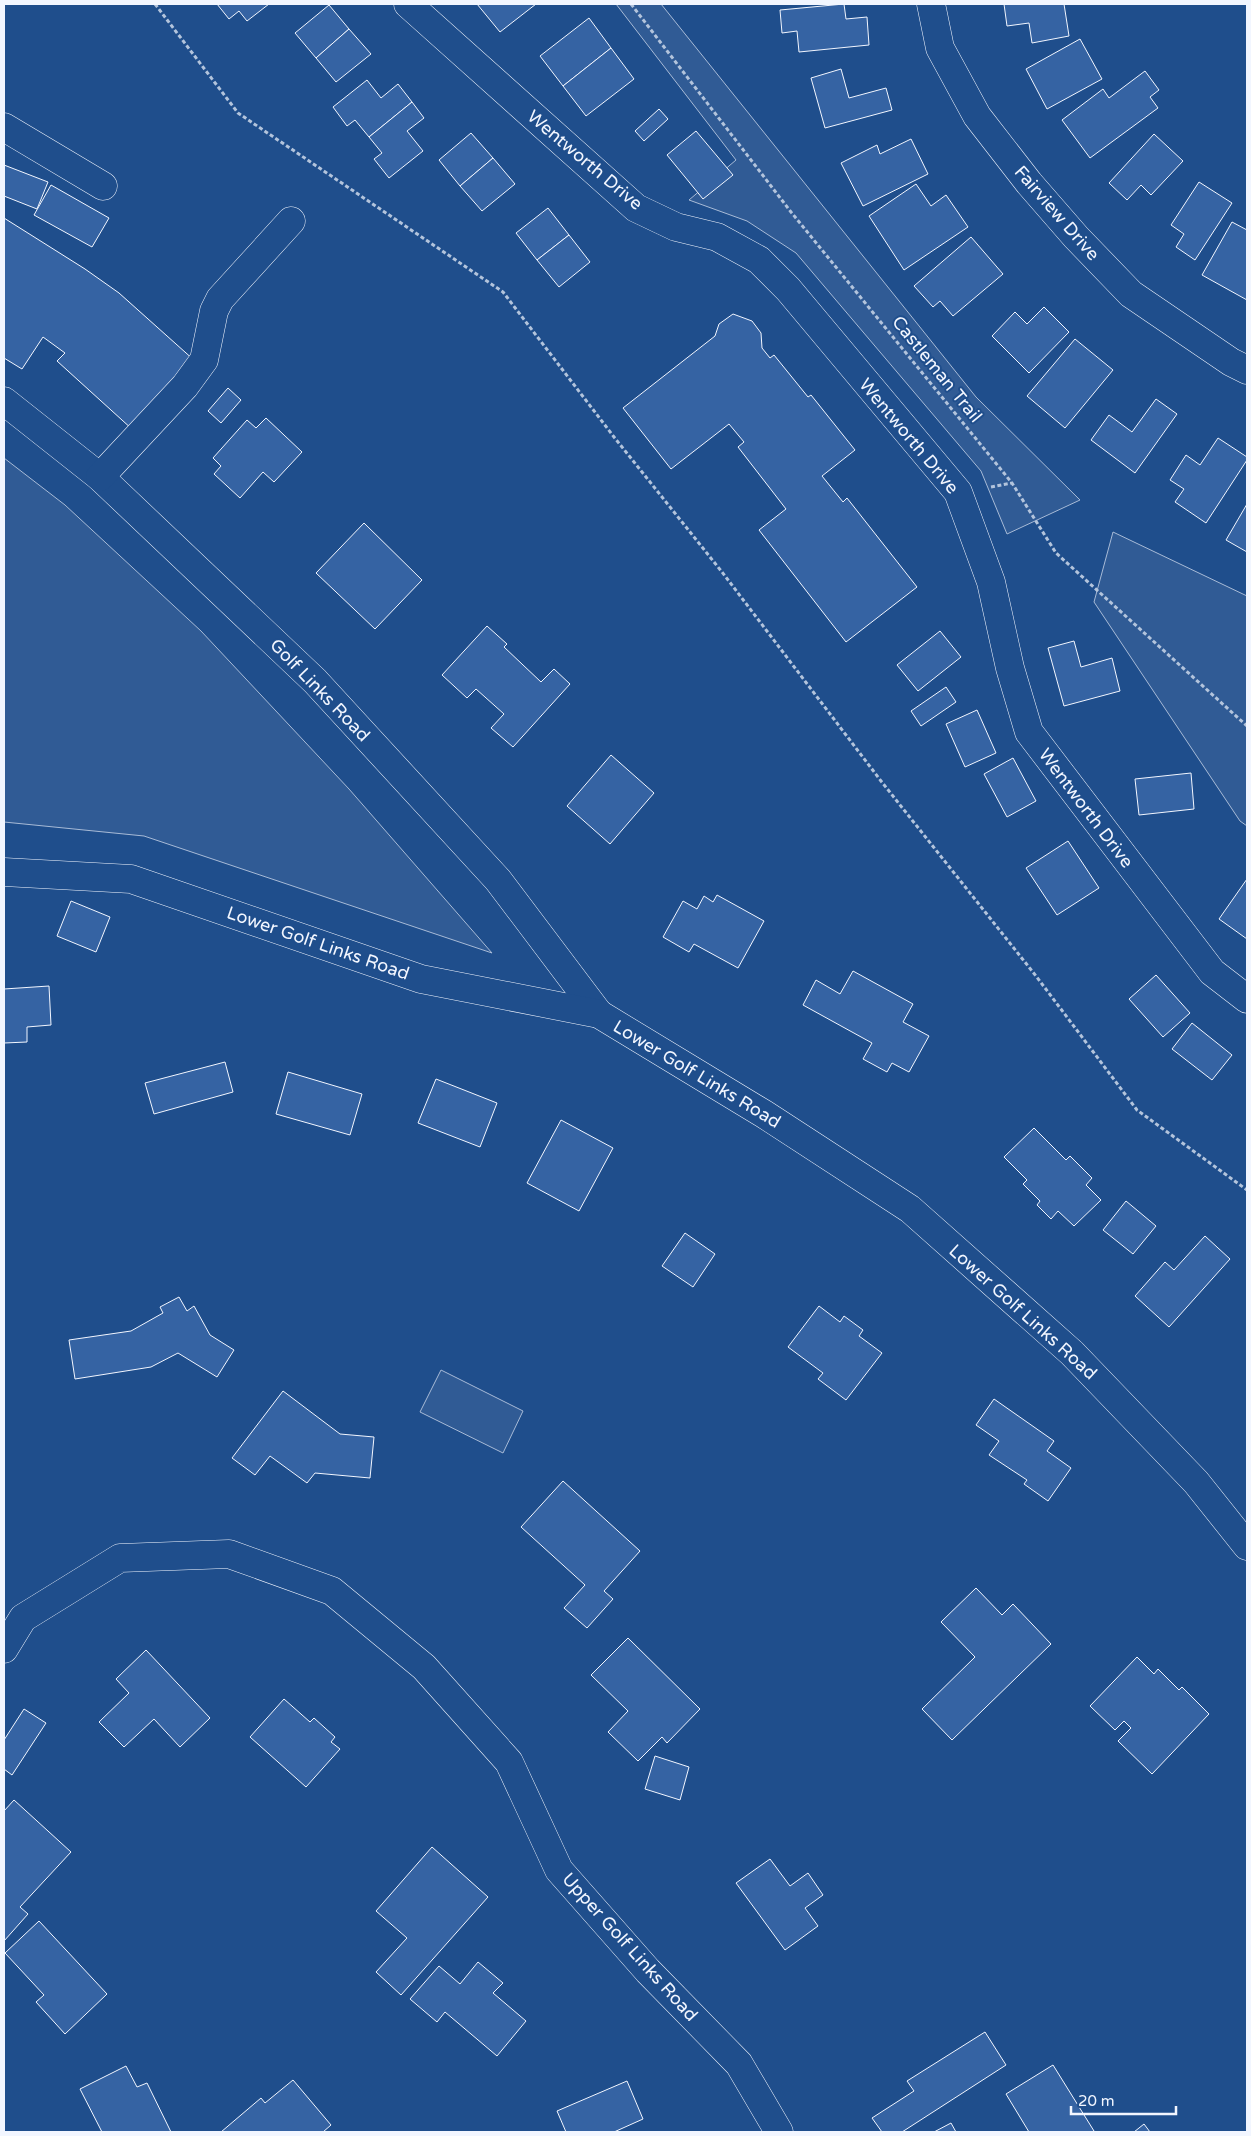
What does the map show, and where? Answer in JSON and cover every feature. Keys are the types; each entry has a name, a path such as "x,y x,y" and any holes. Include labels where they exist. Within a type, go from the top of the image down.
{"street":[{"name":"Wentworth Drive","path":"408,4 636,208 676,227 717,237 759,260 788,289 912,435 958,492 992,582 1010,668 1029,732 1212,972 1247,999"},
{"name":"Fairview Drive","path":"931,4 940,48 977,116 1029,183 1076,237 1131,294 1231,362 1247,370"},
{"path":"4,127 104,186"},
{"path":"100,477 185,386 204,360 214,311 220,298 290,221"},
{"name":"Golf Links Road","path":"4,401 100,477 321,688 498,880 599,1014"},
{"name":"Lower Golf Links Road","path":"4,872 131,879 421,979 599,1014 764,1114 910,1210 1072,1353 1196,1482 1247,1546"},
{"name":"Upper Golf Links Road","path":"4,1649 14,1624 120,1558 229,1554 332,1591 424,1667 509,1762 559,1870 648,1971 739,2064 779,2132"}],"path":[{"path":"155,4 238,113 503,292 614,437 722,572 881,780 1036,976 1136,1110 1247,1190"},
{"name":"Castleman Trail","path":"631,4 791,212 1012,483 1056,553 1247,726"}],"shaded area":[{"path":"616,4 661,4 976,397 1080,500 1007,534 981,471 796,253 747,221 689,200 736,160"},
{"path":"4,458 65,505 201,631 349,789 492,953 144,836 4,822"},
{"path":"1113,532 1247,596 1247,826 1240,821 1094,602"},
{"path":"441,1370 523,1411 503,1453 420,1412"}],"building":[{"path":"217,4 269,4 247,21 239,11 229,19"},
{"path":"477,4 536,4 500,32"},
{"path":"844,4 846,19 867,17 869,45 799,52 797,31 782,33 780,10"},
{"path":"1004,4 1064,4 1069,36 1032,43 1029,23 1007,26"},
{"path":"329,5 349,29 316,58 295,33"},
{"path":"589,18 611,48 563,86 540,56"},
{"path":"349,29 371,54 336,82 316,58"},
{"path":"1080,39 1102,79 1047,109 1026,69"},
{"path":"611,48 634,79 586,116 563,86"},
{"path":"841,69 849,98 886,88 892,110 825,128 811,78"},
{"path":"1145,71 1159,90 1150,97 1158,108 1090,158 1062,120 1103,89 1109,98"},
{"path":"367,80 381,98 398,84 412,102 369,137 355,120 347,126 333,107"},
{"path":"412,102 424,118 407,131 423,151 389,178 374,159 382,153 369,137"},
{"path":"659,109 668,119 644,141 635,131"},
{"path":"696,131 733,175 703,199 667,155"},
{"path":"471,133 493,158 460,186 439,160"},
{"path":"1154,134 1183,161 1151,195 1141,185 1127,200 1109,183"},
{"path":"911,139 928,174 863,206 841,163 877,145 880,154"},
{"path":"493,158 515,184 482,211 460,186"},
{"path":"4,165 48,182 37,209 4,196"},
{"path":"1199,182 1232,203 1195,260 1176,247 1184,234 1171,225"},
{"path":"916,184 931,206 946,195 968,227 904,270 869,216"},
{"path":"51,185 109,218 92,247 34,215"},
{"path":"548,208 569,235 537,260 516,233"},
{"path":"4,218 85,269 119,293 195,361 133,430 57,361 65,353 43,337 22,369 4,358"},
{"path":"1232,222 1247,230 1247,300 1202,275"},
{"path":"569,235 590,262 559,287 537,260"},
{"path":"971,237 1003,274 953,316 940,301 933,307 914,286"},
{"path":"1044,307 1069,332 1029,373 992,336 1015,312 1027,324"},
{"path":"733,314 752,321 761,333 762,348 770,358 774,355 808,397 811,395 855,450 822,476 843,502 847,498 917,587 846,642 759,530 786,509 738,447 744,442 729,424 671,469 623,408 715,336 719,324"},
{"path":"1075,339 1113,370 1065,428 1027,396"},
{"path":"228,388 241,400 221,423 208,411"},
{"path":"1156,399 1177,414 1135,473 1091,440 1109,415 1132,432"},
{"path":"266,418 302,452 274,482 263,472 240,498 214,474 221,466 213,458 247,420 256,428"},
{"path":"1218,438 1247,457 1247,460 1206,523 1175,502 1184,489 1170,480 1186,455 1200,465"},
{"path":"1247,504 1247,552 1226,540"},
{"path":"364,523 422,580 375,629 316,573"},
{"path":"487,626 507,644 504,647 541,682 554,669 570,684 513,747 491,728 504,714 476,689 467,698 442,675"},
{"path":"940,631 961,657 918,691 897,665"},
{"path":"1074,641 1081,667 1112,658 1120,691 1064,706 1048,648"},
{"path":"946,687 956,702 921,726 911,711"},
{"path":"977,710 996,753 965,767 946,724"},
{"path":"611,755 654,793 610,844 567,806"},
{"path":"1013,758 1036,801 1007,817 984,774"},
{"path":"1191,773 1194,809 1139,815 1135,779"},
{"path":"1068,841 1099,888 1057,915 1026,868"},
{"path":"1247,879 1247,939 1219,919"},
{"path":"717,895 764,921 738,968 694,944 689,952 663,937 683,901 697,909 704,896 713,902"},
{"path":"71,901 110,917 96,952 57,936"},
{"path":"853,971 913,1004 903,1022 929,1036 909,1072 892,1063 887,1072 863,1059 872,1043 803,1005 816,980 840,994"},
{"path":"1156,975 1190,1013 1163,1037 1129,999"},
{"path":"49,986 51,1025 27,1027 27,1042 4,1043 4,989"},
{"path":"1192,1023 1232,1055 1212,1080 1172,1049"},
{"path":"225,1062 233,1092 154,1114 145,1083"},
{"path":"288,1072 362,1094 350,1135 276,1114"},
{"path":"436,1079 497,1103 480,1147 418,1123"},
{"path":"561,1120 613,1148 579,1211 527,1183"},
{"path":"1034,1128 1066,1160 1070,1156 1092,1178 1086,1185 1101,1200 1074,1226 1058,1211 1051,1219 1037,1205 1040,1201 1023,1184 1027,1180 1004,1157"},
{"path":"1126,1201 1156,1226 1133,1254 1103,1230"},
{"path":"685,1233 715,1254 693,1287 662,1266"},
{"path":"1205,1236 1230,1259 1169,1327 1135,1296 1165,1262 1174,1270"},
{"path":"179,1297 187,1311 194,1306 210,1335 234,1350 217,1377 178,1353 151,1367 75,1379 69,1340 131,1331 163,1313 160,1307"},
{"path":"819,1306 840,1322 844,1316 863,1330 859,1336 882,1353 846,1400 818,1379 823,1373 788,1347"},
{"path":"283,1391 340,1434 374,1437 370,1478 315,1473 307,1483 270,1456 255,1475 232,1458"},
{"path":"994,1399 1054,1441 1047,1451 1071,1468 1048,1501 1024,1484 1027,1480 989,1455 999,1441 976,1425"},
{"path":"563,1481 640,1551 604,1591 613,1599 587,1628 564,1608 585,1585 521,1527"},
{"path":"976,1588 1002,1615 1013,1604 1051,1644 952,1740 922,1709 975,1657 941,1622"},
{"path":"628,1638 700,1709 667,1743 662,1737 638,1761 608,1732 628,1711 591,1675"},
{"path":"146,1650 210,1718 180,1747 154,1719 124,1747 99,1722 129,1693 116,1679"},
{"path":"1137,1657 1154,1674 1158,1669 1179,1690 1182,1687 1209,1714 1152,1774 1118,1741 1131,1728 1124,1721 1115,1730 1090,1706"},
{"path":"284,1699 310,1722 314,1718 335,1737 331,1742 340,1749 306,1787 250,1737"},
{"path":"24,1709 46,1723 12,1775 4,1769 4,1740"},
{"path":"655,1756 689,1767 680,1800 645,1789"},
{"path":"14,1800 71,1852 20,1907 28,1914 4,1941 4,1811"},
{"path":"432,1847 488,1897 401,1995 376,1972 407,1938 376,1911"},
{"path":"770,1859 790,1886 808,1873 823,1895 805,1908 818,1926 785,1950 736,1883"},
{"path":"39,1921 107,1994 65,2034 36,2002 44,1995 5,1953"},
{"path":"478,1962 503,1983 493,1993 526,2021 497,2056 445,2012 437,2022 410,1999 439,1966 460,1984"},
{"path":"985,2032 1006,2065 902,2132 882,2132 872,2118 914,2091 907,2081"},
{"path":"1053,2065 1094,2131 1029,2132 1006,2094"},
{"path":"126,2066 137,2087 147,2083 171,2132 102,2132 80,2089"},
{"path":"293,2080 331,2125 323,2132 221,2132 261,2098 265,2103"},
{"path":"627,2081 643,2119 614,2132 566,2132 557,2111"},
{"path":"951,2123 956,2132 934,2132"},
{"path":"1144,2124 1150,2132 1134,2132"}]}
